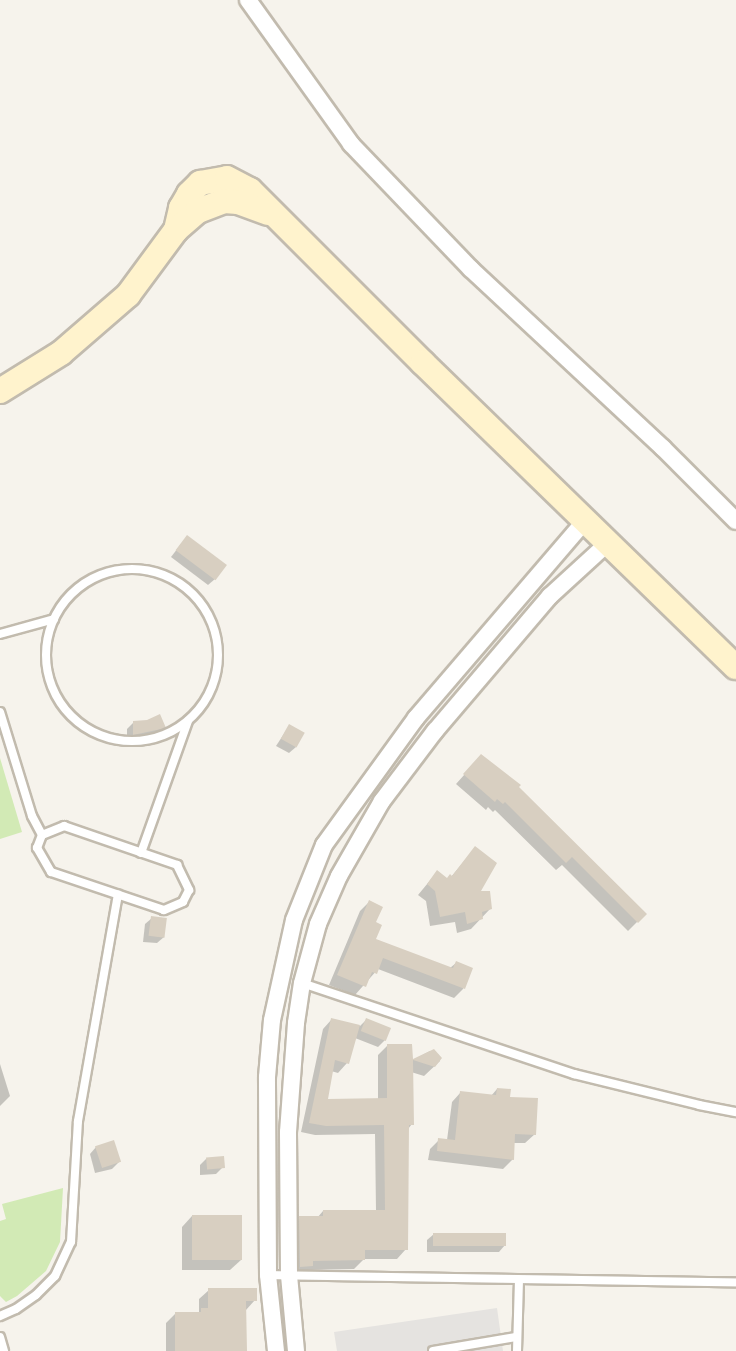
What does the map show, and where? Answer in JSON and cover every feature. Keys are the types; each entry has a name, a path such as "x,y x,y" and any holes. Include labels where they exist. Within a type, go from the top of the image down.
{"main road":[{"path":"0,391 61,352 128,295 176,230 181,208 189,194 200,183 215,178 239,182 736,667"}],"street":[{"path":"248,0 351,144 471,269 663,448 736,521"},
{"path":"276,1351 268,1275 267,1077 272,1020 294,920 324,845 416,718 586,520"},
{"path":"296,1351 290,1276 288,1132 296,1023 302,983 318,924 339,876 382,801 435,731 550,596 609,542"}],"lane":[{"path":"141,853 189,720 211,690 217,672 219,649 210,617 190,591 175,580 146,570 125,570 107,573 78,589 62,605 54,620 46,649 51,683 70,714 87,728 120,740 139,741 174,730 189,720"},
{"path":"0,634 54,620"},
{"path":"0,712 32,816 42,835"},
{"path":"64,826 177,865 189,890 183,902 164,910 51,872 37,848 42,835 64,826"},
{"path":"0,1316 16,1309 36,1295 55,1276 71,1242 78,1121 118,894"},
{"path":"302,983 574,1074 699,1106 736,1112"},
{"path":"268,1275 736,1282"},
{"path":"517,1351 519,1280"},
{"path":"0,1337 4,1351"},
{"path":"438,1351 483,1347 516,1337"}],"green space":[{"path":"0,758 22,832 0,839"},
{"path":"63,1188 60,1242 46,1271 17,1296 6,1302 0,1296 0,1221 6,1219 2,1204"}],"shaded area":[{"path":"497,1308 503,1351 337,1351 334,1332"}],"building":[{"path":"187,535 227,565 215,580 176,550"},
{"path":"160,714 166,728 133,735 133,721 147,720"},
{"path":"289,724 305,733 297,748 281,739"},
{"path":"481,754 521,785 519,787 647,914 638,923 572,857 566,863 505,802 503,804 497,799 495,802 463,774"},
{"path":"475,846 497,863 481,891 490,891 492,909 482,912 483,919 467,924 465,912 440,917 435,891 427,884 437,870 447,878 450,874 452,876"},
{"path":"369,900 383,907 376,922 382,925 376,939 453,968 456,961 473,968 465,989 383,958 377,974 372,972 366,987 337,975"},
{"path":"151,916 167,918 164,938 149,936"},
{"path":"331,1018 360,1025 349,1064 335,1060 328,1099 387,1098 387,1044 412,1044 413,1059 434,1049 442,1058 435,1067 413,1060 414,1125 409,1125 408,1250 365,1250 365,1260 313,1261 313,1266 300,1267 299,1216 323,1216 323,1210 385,1210 384,1125 326,1126 309,1123"},
{"path":"366,1018 391,1028 386,1041 361,1031"},
{"path":"497,1088 511,1089 510,1097 538,1098 536,1135 515,1134 514,1160 437,1151 438,1138 455,1140 460,1091 496,1095"},
{"path":"114,1140 121,1162 102,1168 95,1146"},
{"path":"224,1156 225,1168 207,1170 206,1158"},
{"path":"192,1215 242,1215 242,1260 192,1260"},
{"path":"433,1233 506,1233 506,1246 433,1246"},
{"path":"208,1288 257,1288 257,1301 246,1301 247,1351 175,1351 175,1312 201,1312 201,1308 208,1308"}]}
